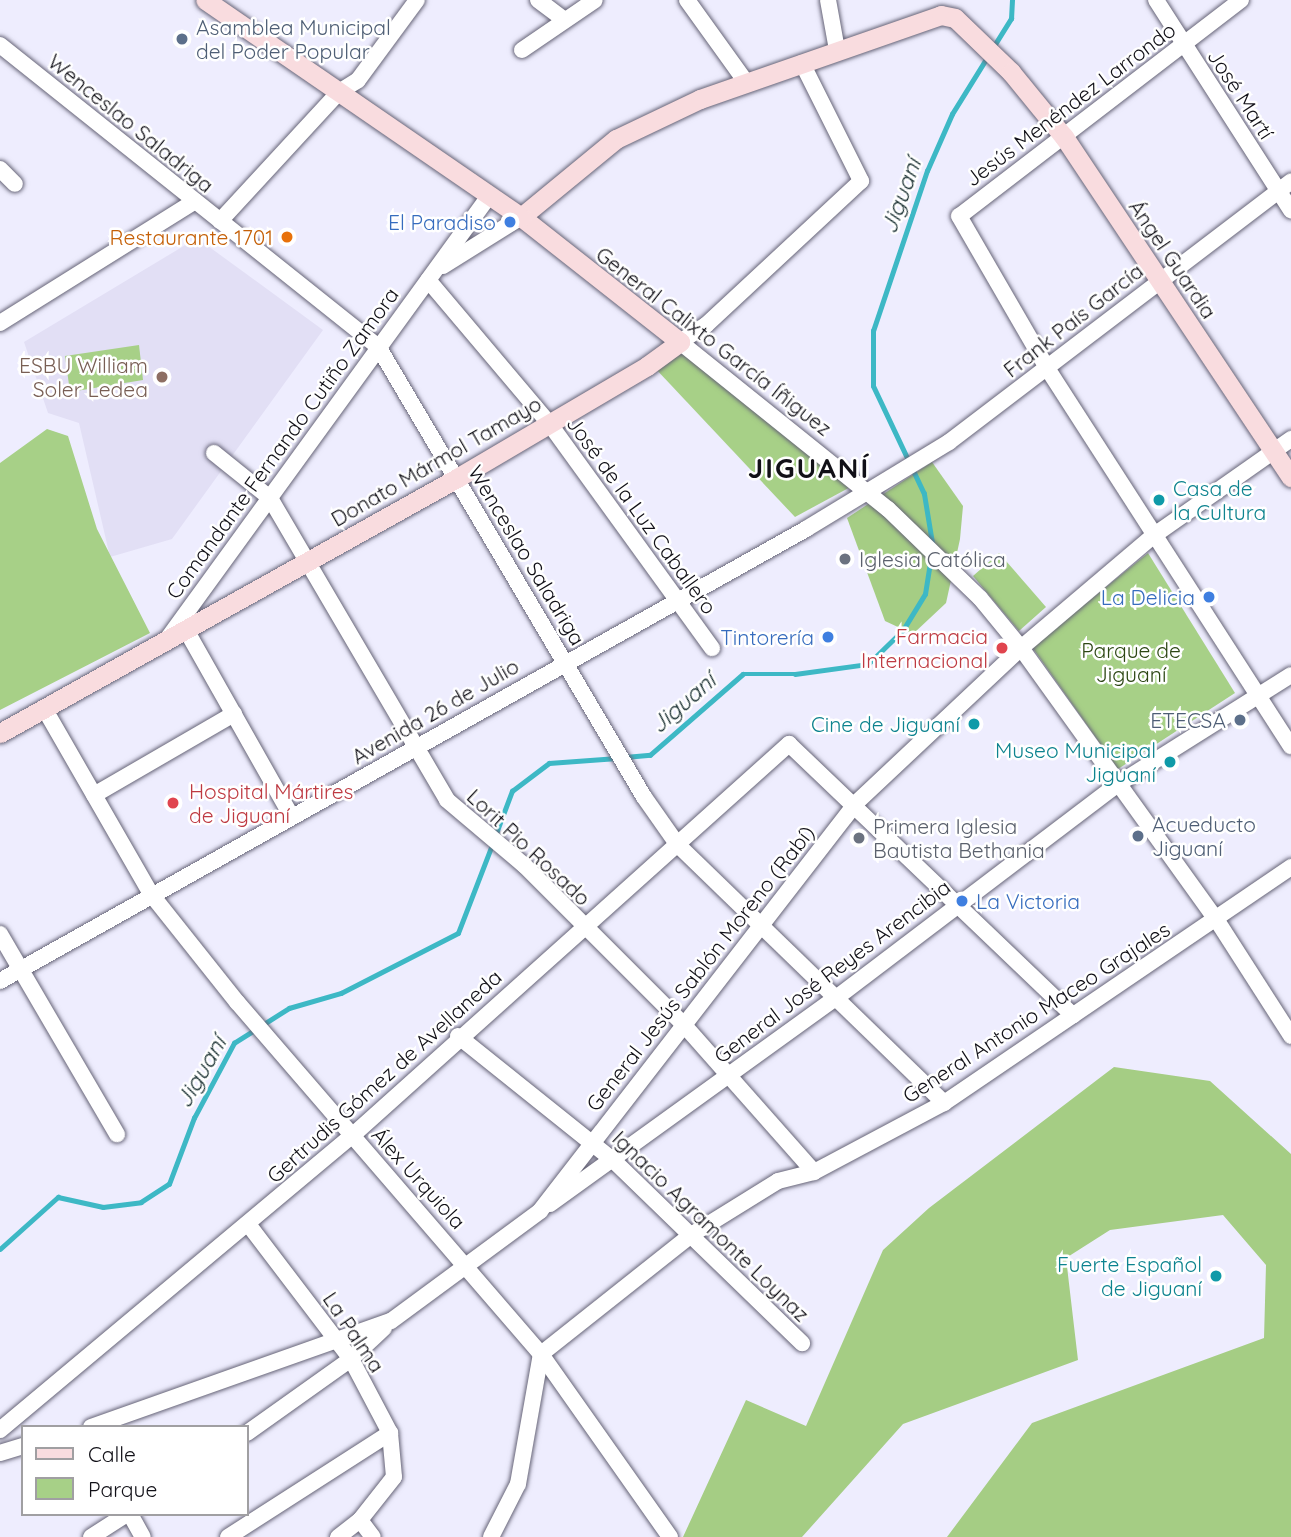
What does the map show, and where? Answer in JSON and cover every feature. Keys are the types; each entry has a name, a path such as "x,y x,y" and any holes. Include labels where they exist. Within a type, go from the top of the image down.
{"main road":[{"name":"General Calixto García Íñiguez","path":"205,0 521,218 680,342"},
{"name":"Comandante Fernando Cutiño Zamora","path":"521,218 616,139 746,82 941,15 955,18 1011,72"},
{"name":"Ángel Guardia","path":"1011,72 1064,137 1291,477"},
{"name":"Donato Mármol Tamayo","path":"0,733 167,641 184,626 457,478 648,366 680,342"}],"street":[{"path":"220,221 339,92 358,80 417,0"},
{"path":"538,0 563,19"},
{"path":"522,50 563,19 595,0"},
{"path":"687,0 746,82"},
{"path":"828,0 837,50"},
{"name":"José Martí","path":"1156,0 1285,186 1291,210"},
{"name":"Jesús Menéndez Larrondo","path":"1047,368 959,216 1241,0"},
{"name":"Wenceslao Saladriga","path":"0,45 379,348 644,796 677,844 944,1103"},
{"name":"Donato Mármol Tamayo","path":"680,342 706,325 861,181 802,63"},
{"path":"0,169 15,184"},
{"name":"Frank País García","path":"890,478 949,442 1159,279 1285,186"},
{"name":"Comandante Fernando Cutiño Zamora","path":"184,626 270,498 489,195"},
{"path":"0,323 195,201"},
{"name":"Comandante Fernando Cutiño Zamora","path":"431,276 521,218"},
{"name":"José de la Luz Caballero","path":"431,276 549,423 712,648"},
{"name":"General Calixto García Íñiguez","path":"680,342 867,491 980,598 1021,648 1216,919 1291,1036"},
{"path":"1047,368 1256,696 1291,746"},
{"name":"General Jesús Sablón Moreno (Rabí)","path":"105,1425 134,1421 391,1321 540,1211 592,1140 761,928 856,803 1021,648 1153,536 1291,439"},
{"name":"Lorit Pio Rosado","path":"214,453 270,498 447,800 524,865 584,928 684,1025 814,1172"},
{"name":"Avenida 26 de Julio","path":"0,981 890,478"},
{"path":"184,626 292,817"},
{"name":"General José Reyes Arencibia","path":"540,1211 614,1161 836,998 959,901 1118,784 1291,675"},
{"name":"Álex Urquiola","path":"44,708 150,894 237,1002 469,1266 541,1354 670,1537"},
{"path":"94,795 234,715"},
{"name":"Gertrudis Gómez de Avellaneda","path":"0,1430 353,1135 458,1036 584,928 789,744 856,803"},
{"path":"856,803 959,901 1073,1016"},
{"name":"General Antonio Maceo Grajales","path":"541,1354 691,1235 778,1181 814,1172 944,1103 1291,867"},
{"path":"0,934 117,1133"},
{"name":"Ignacio Agramonte Loynaz","path":"458,1036 592,1140 802,1343"},
{"name":"La Palma","path":"248,1224 351,1359 390,1433 394,1477 360,1521"},
{"path":"248,1432 351,1359 391,1321"},
{"path":"491,1537 518,1484 541,1354"},
{"path":"228,1537 390,1433"},
{"path":"0,1453 21,1447"},
{"path":"91,1537 125,1516"},
{"path":"129,1516 143,1537"},
{"path":"338,1537 360,1521 373,1537"}],"shaded area":[{"name":"ESBU William Soler Ledea","path":"197,238 323,330 172,539 110,557 79,423 48,413 24,342"}],"green space":[{"path":"139,345 143,380 70,392 65,356"},
{"path":"683,352 856,484 795,517 654,367"},
{"path":"47,429 68,436 97,529 150,633 0,710 0,463"},
{"path":"932,462 963,506 960,539 946,603 913,634 885,621 847,518"},
{"path":"999,553 1046,607 1019,631 973,576"},
{"name":"Parque de Jiguaní","path":"1148,553 1235,693 1118,769 1032,647"},
{"path":"1114,1067 1210,1081 1291,1154 1291,1537 947,1537 1032,1423 1264,1338 1266,1265 1223,1215 1110,1230 1066,1258 1078,1360 903,1424 802,1537 683,1537 746,1400 806,1426 883,1250 929,1208"}],"waterway":[{"name":"Jiguaní","path":"992,49 1011,19 1012,0"},
{"name":"Jiguaní","path":"932,543 924,494 873,386 873,331 927,171 952,114 988,56"},
{"name":"Jiguaní","path":"625,757 650,755 743,674 795,674 868,664 903,630 925,594 931,555"},
{"name":"Jiguaní","path":"495,836 512,791 549,763 617,758"},
{"name":"Jiguaní","path":"0,1249 58,1197 103,1207 141,1202 169,1184 194,1118 234,1043 289,1008 341,993 458,933 492,845"}],"place":[{"name":"Asamblea Municipal del Poder Popular","path":"182,39"},
{"name":"El Paradiso","path":"510,222"},
{"name":"Restaurante 1701","path":"287,237"},
{"name":"ESBU William Soler Ledea","path":"162,377"},
{"name":"Casa de la Cultura","path":"1159,500"},
{"name":"Iglesia Católica","path":"845,559"},
{"name":"La Delicia","path":"1209,597"},
{"name":"Tintorería","path":"828,637"},
{"name":"Farmacia Internacional","path":"1002,648"},
{"name":"ETECSA","path":"1240,720"},
{"name":"Cine de Jiguaní","path":"974,724"},
{"name":"Museo Municipal Jiguaní","path":"1170,762"},
{"name":"Hospital Mártires de Jiguaní","path":"173,803"},
{"name":"Acueducto Jiguaní","path":"1138,836"},
{"name":"Primera Iglesia Bautista Bethania","path":"859,838"},
{"name":"La Victoria","path":"962,901"},
{"name":"Fuerte Español de Jiguaní","path":"1216,1276"}],"district":[{"name":"JIGUANÍ","path":"809,468"}]}
